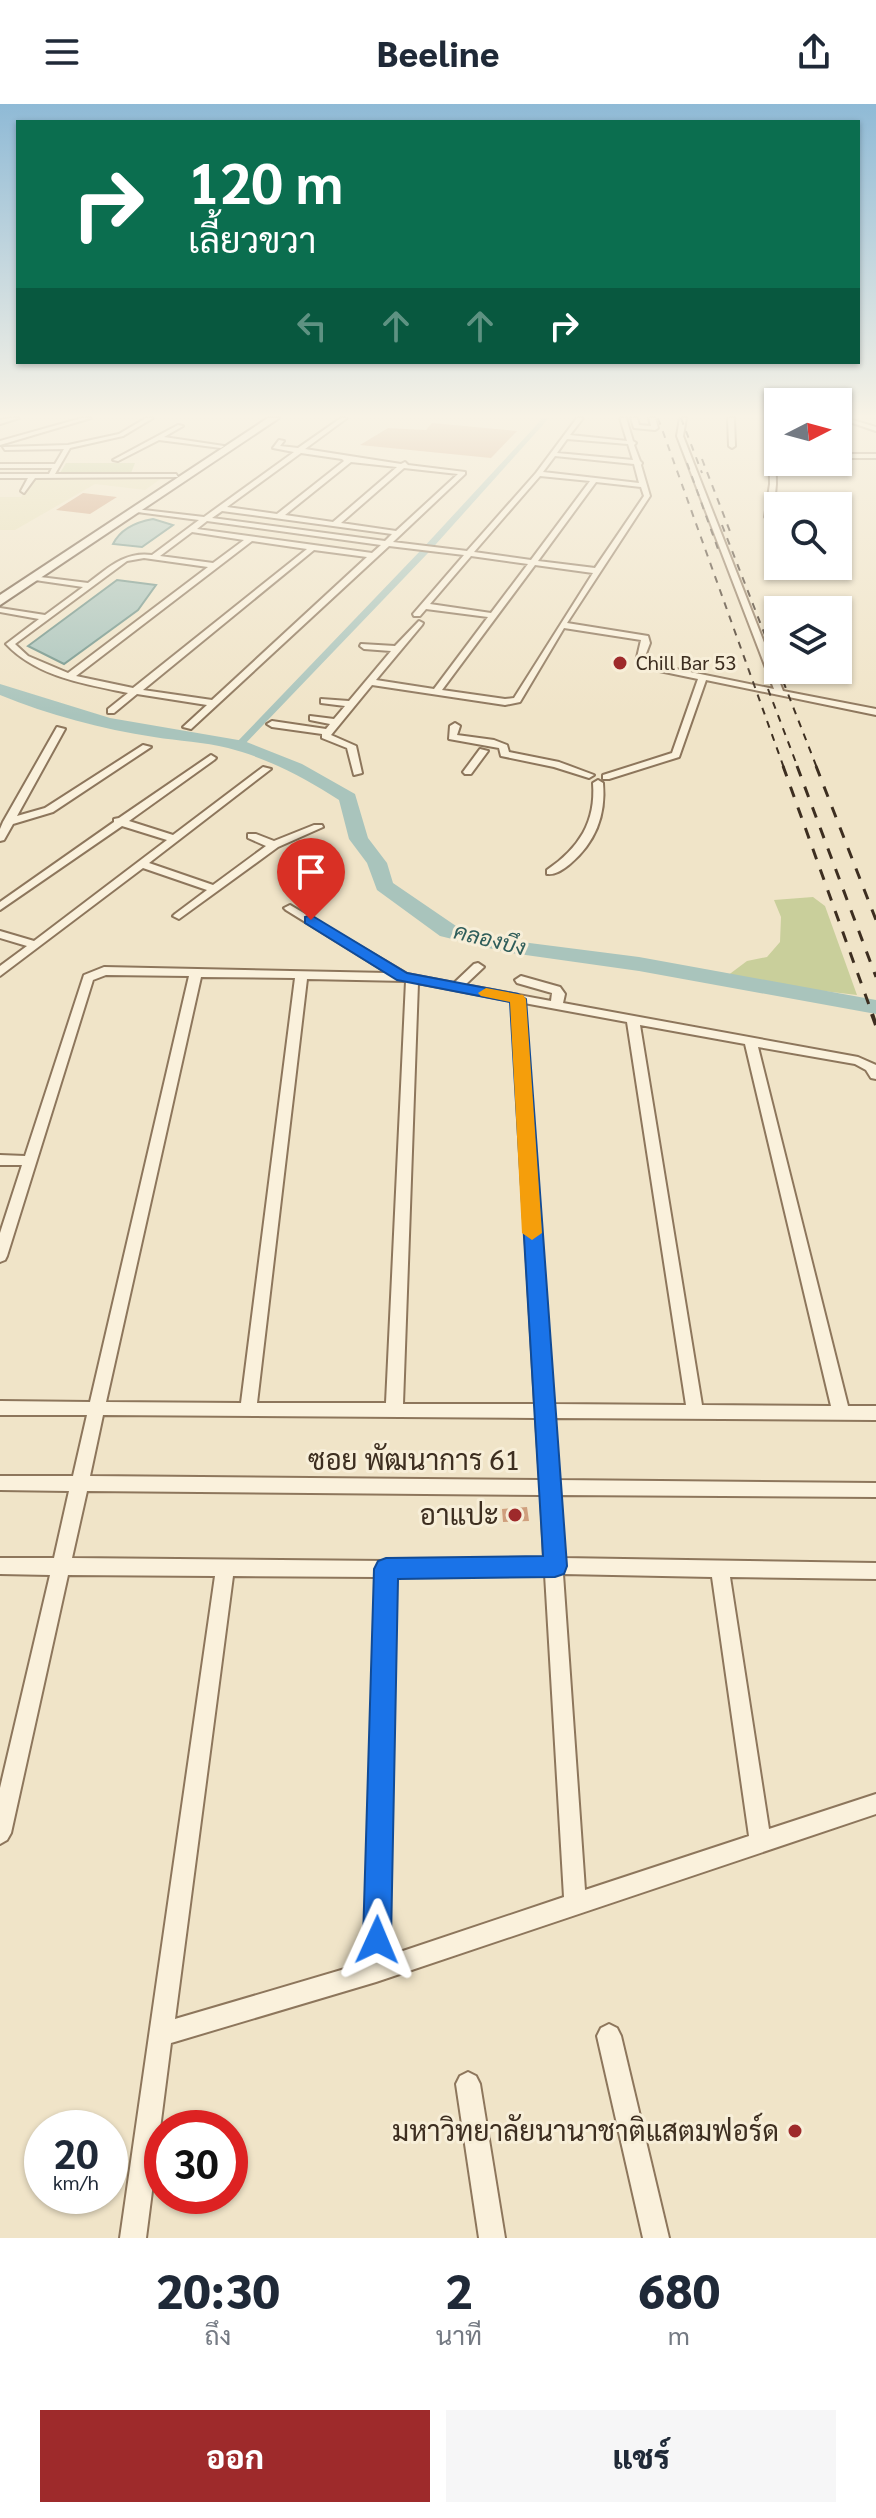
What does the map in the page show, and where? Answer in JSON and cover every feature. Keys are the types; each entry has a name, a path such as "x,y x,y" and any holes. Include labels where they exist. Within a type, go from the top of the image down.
{"main road":[{"path":"6,592 35,578 119,518"},
{"path":"0,601 6,592 119,518"}],"street":[{"path":"194,518 598,571"},
{"path":"290,518 398,533"},
{"path":"335,524 342,518"},
{"path":"188,727 415,518"},
{"path":"357,773 351,746 325,738 328,732 397,649 467,554 499,518"},
{"path":"436,692 490,615 566,518"},
{"path":"371,682 514,703 633,518"},
{"path":"712,518 779,691"},
{"path":"154,557 206,519"},
{"path":"190,530 374,556"},
{"path":"69,677 250,539"},
{"path":"111,711 312,548"},
{"path":"213,703 69,677 46,668 11,647 12,642 125,559 154,557 215,566"},
{"path":"35,578 88,585"},
{"path":"0,610 45,617"},
{"path":"420,614 490,615"},
{"path":"562,625 637,634 645,638 646,643 639,660 641,664 876,712"},
{"path":"364,646 397,649"},
{"path":"446,745 556,764 598,779 676,755 703,676"},
{"path":"324,701 351,704"},
{"path":"313,718 337,722"},
{"path":"272,724 328,732"},
{"path":"455,726 452,737 494,743 504,747 504,754"},
{"path":"0,838 60,729"},
{"path":"8,822 36,817 49,810 146,747"},
{"path":"468,772 483,751"},
{"path":"0,907 211,758"},
{"path":"0,972 266,769"},
{"path":"551,872 566,863 585,844 600,806 598,779"},
{"path":"118,821 176,839"},
{"path":"179,916 274,845 318,827"},
{"path":"252,836 274,845"},
{"path":"143,865 214,889"},
{"path":"290,908 407,978"},
{"path":"0,934 33,944"},
{"path":"456,987 478,967"},
{"path":"0,1256 88,978 104,971 407,978 858,1061 871,1067 876,1075"},
{"path":"0,1833 196,973"},
{"path":"248,1409 302,974"},
{"path":"394,1410 407,978"},
{"path":"521,980 556,990 556,1006"},
{"path":"518,999 575,1903"},
{"path":"633,1020 695,1412"},
{"path":"751,1042 841,1412"},
{"path":"0,1160 31,1161"},
{"path":"0,1408 876,1413"},
{"name":"ซอย พัฒนาการ 61","path":"0,1483 876,1490"},
{"path":"0,1566 386,1569 555,1566 720,1571 876,1571"},
{"path":"133,2238 225,1568"},
{"path":"376,1971 386,1569"},
{"path":"720,1571 760,1841"},
{"path":"161,2035 376,1971 876,1804"},
{"path":"609,2036 656,2238"},
{"path":"468,2084 492,2238"}],"shaded area":[{"path":"0,518 37,518 15,530 0,530"}],"green space":[{"path":"813,897 825,906 857,995 723,979 747,961 767,957 780,942 781,917 774,900"}],"water":[{"path":"153,519 173,525 142,547 113,544 129,527"},
{"path":"117,580 156,585 138,610 64,664 28,646"}],"building":[{"name":"อาแปะ","path":"527,1507 529,1521 503,1522 502,1509"}],"waterway":[{"path":"239,745 455,518"},
{"name":"คลองบึง","path":"0,689 54,709 110,723 238,745 309,775 348,798 359,839 377,863 384,886 448,931 505,946 639,964 876,1007"}],"railway":[{"path":"694,518 784,768"},
{"path":"707,518 718,549"},
{"path":"725,518 731,534"},
{"path":"722,525 817,768"},
{"path":"768,689 798,768"},
{"path":"783,766 873,1016"},
{"path":"797,766 876,977"},
{"path":"816,766 876,920"},
{"path":"872,1014 876,1025"}],"slow traffic":[{"path":"486,993 518,999 532,1233"}],"place":[{"name":"Chill Bar 53","path":"620,663"},
{"name":"อาแปะ","path":"515,1515"},
{"name":"มหาวิทยาลัยนานาชาติแสตมฟอร์ด","path":"795,2131"}],"route":[{"path":"311,920 403,977 518,999 552,1513 555,1566 386,1569 377,1940"}]}
